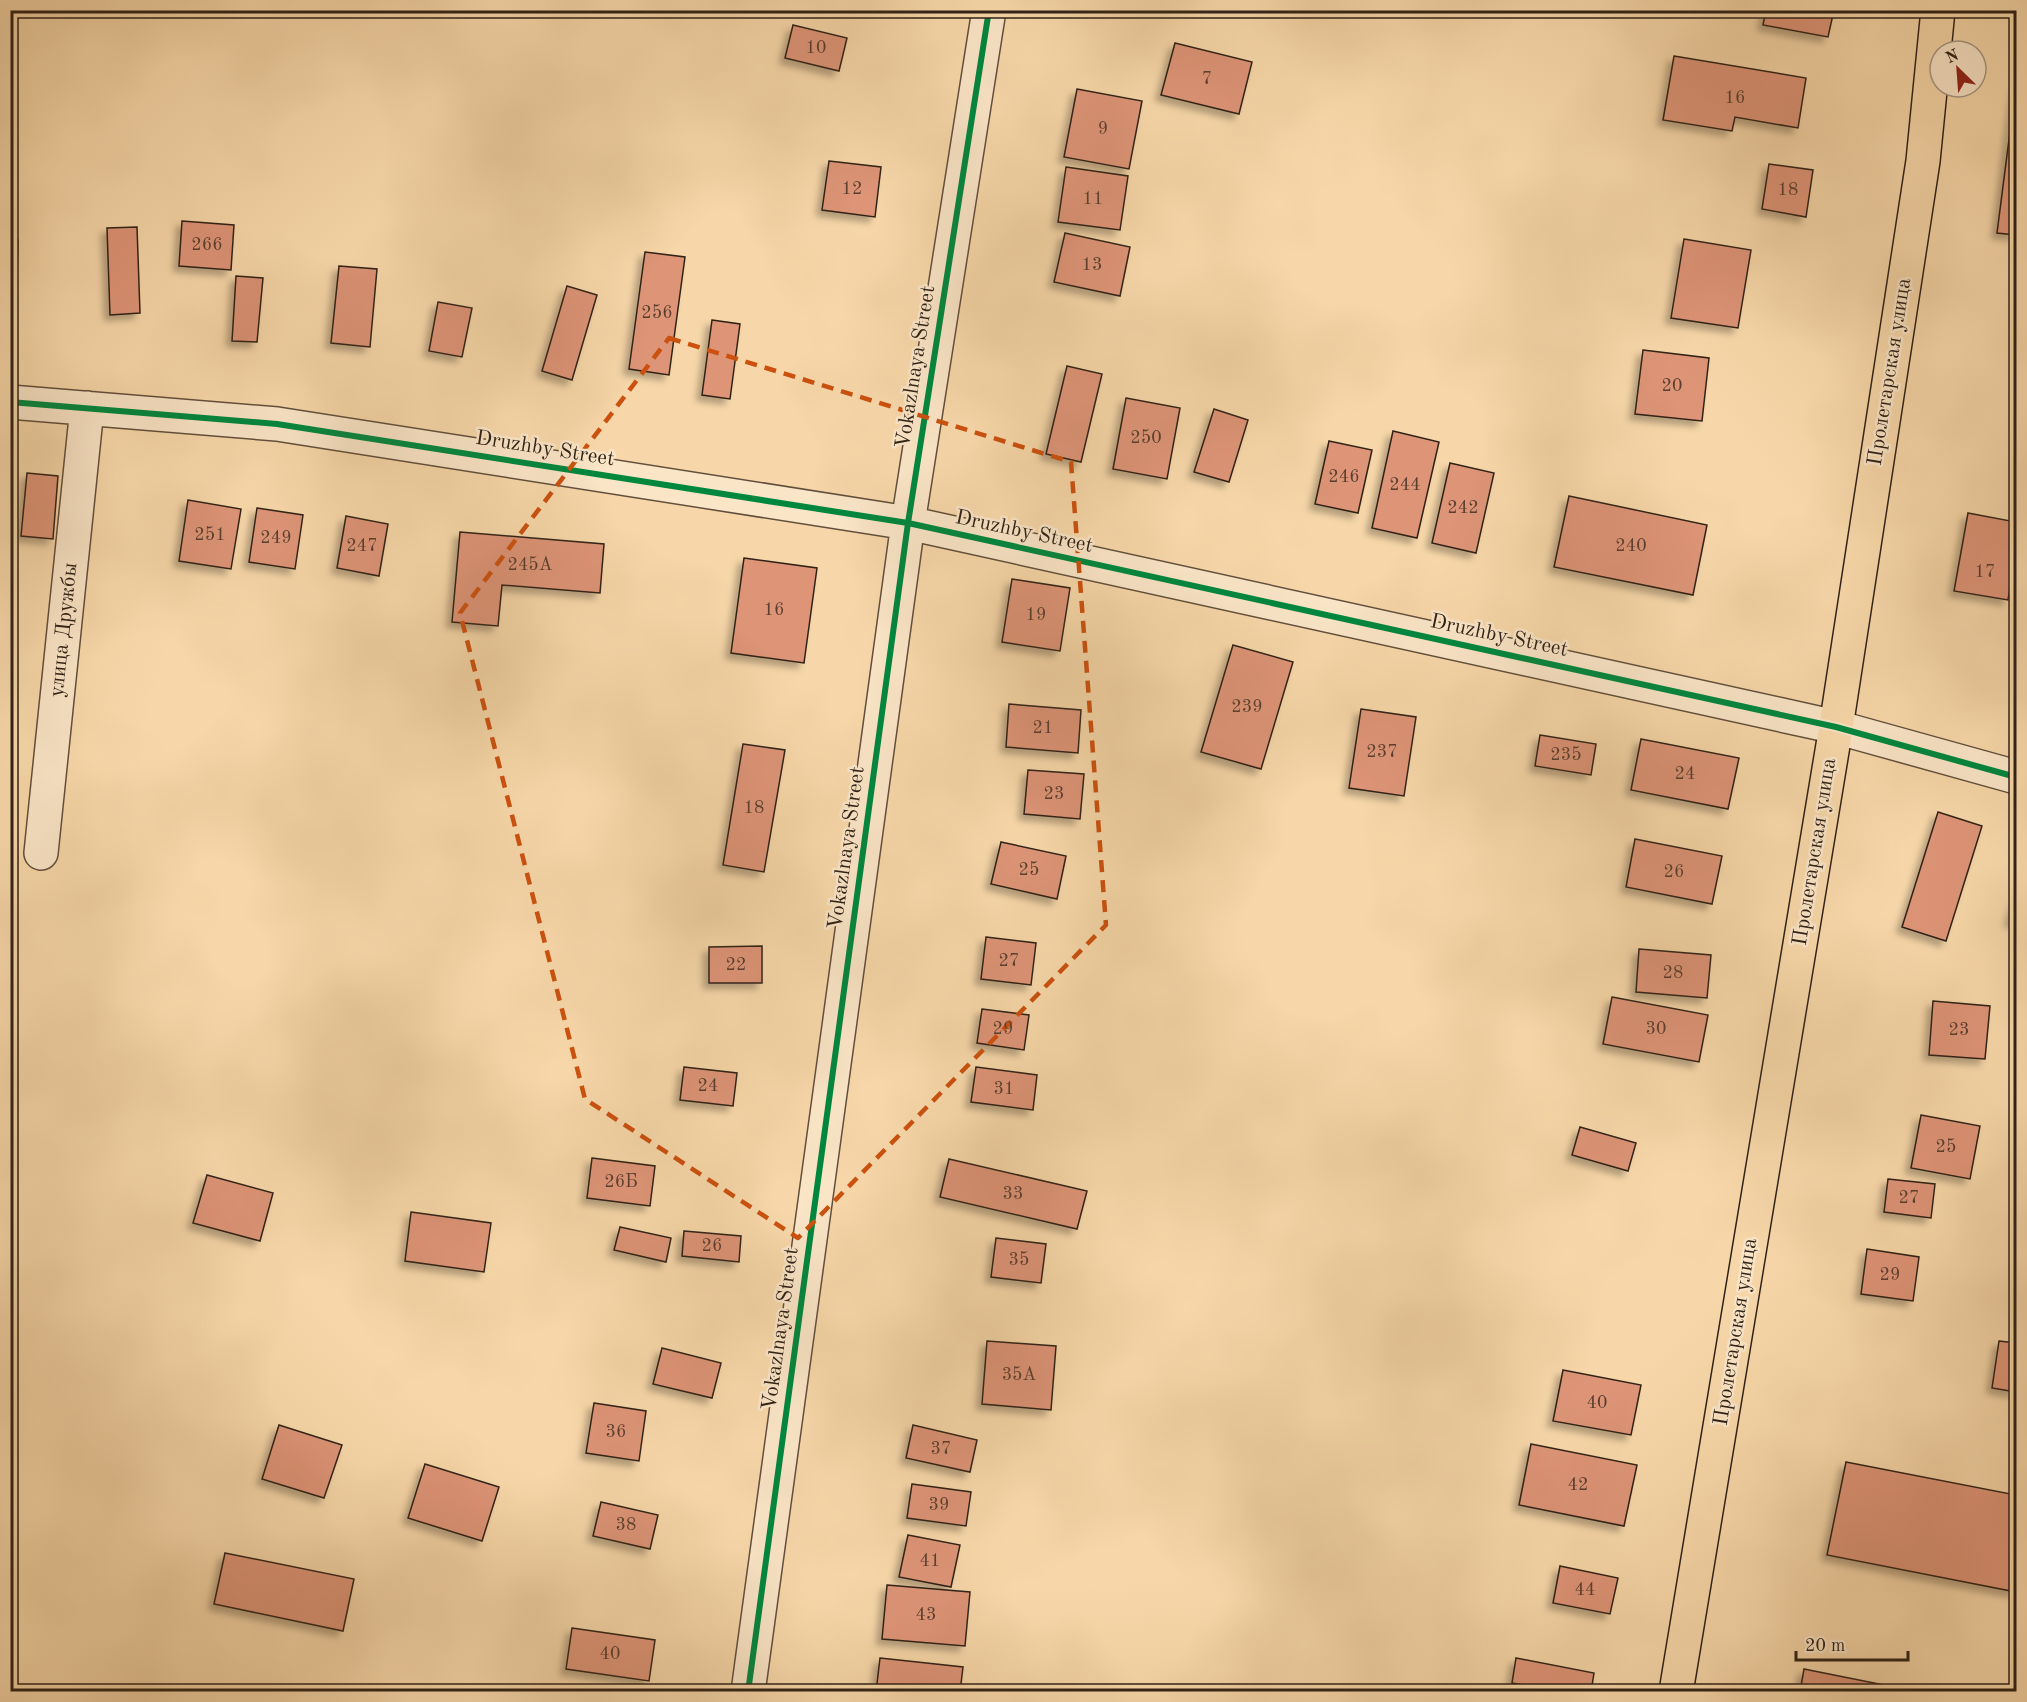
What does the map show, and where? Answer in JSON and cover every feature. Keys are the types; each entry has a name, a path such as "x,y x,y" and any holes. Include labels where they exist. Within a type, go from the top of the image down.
{"main road":[{"name":"Пролетарская улица","path":"1676,1692 1836,728 1923,161 1938,10"}],"street":[{"name":"Vokazlnaya Street","path":"748,1692 908,523 989,10"},
{"name":"Druzhby Street","path":"10,402 277,424 908,523 1836,728 2016,777"},
{"name":"улица Дружбы","path":"41,853 87,408"}],"highlighted area":[{"path":"669,338 1071,462 1106,925 798,1238 585,1099 460,613"}],"building":[{"path":"1766,10 1834,10 1828,37 1763,25"},
{"path":"793,25 847,38 839,71 785,58"},
{"path":"1175,43 1252,62 1239,114 1161,95"},
{"path":"1674,56 1806,78 1798,128 1735,117 1732,131 1663,120"},
{"path":"2016,85 2016,235 1997,233"},
{"path":"1077,89 1142,101 1129,169 1064,157"},
{"path":"829,161 881,167 875,217 822,210"},
{"path":"1769,164 1813,170 1806,217 1762,209"},
{"path":"1066,167 1128,176 1120,230 1058,222"},
{"path":"182,221 234,225 231,270 179,266"},
{"path":"137,227 140,313 110,315 107,228"},
{"path":"1065,233 1130,247 1120,296 1054,282"},
{"path":"10,239 18,240 16,304 10,304"},
{"path":"1684,239 1751,250 1738,328 1671,318"},
{"path":"645,252 685,257 669,375 629,369"},
{"path":"339,266 377,269 370,347 331,343"},
{"path":"236,276 263,278 257,342 232,341"},
{"path":"567,286 597,295 572,380 542,371"},
{"path":"438,302 472,308 462,357 429,351"},
{"path":"712,320 740,324 730,399 702,395"},
{"path":"1643,350 1709,358 1702,421 1635,414"},
{"path":"1067,366 1102,374 1081,462 1046,454"},
{"path":"1126,398 1180,408 1167,479 1113,469"},
{"path":"1214,409 1248,420 1229,482 1194,472"},
{"path":"1393,431 1439,442 1417,538 1372,528"},
{"path":"1329,441 1372,450 1358,513 1315,504"},
{"path":"1450,463 1494,473 1476,553 1432,543"},
{"path":"27,473 58,476 53,539 21,536"},
{"path":"1569,496 1707,525 1693,595 1554,567"},
{"path":"188,500 241,509 231,569 179,561"},
{"path":"257,508 303,515 295,569 249,562"},
{"path":"1968,513 2016,522 2016,554 2008,600 1954,591"},
{"path":"346,516 388,524 379,576 337,568"},
{"path":"460,532 604,544 600,593 502,585 498,626 452,622"},
{"path":"744,558 817,568 804,663 731,653"},
{"path":"1012,579 1070,588 1060,651 1002,642"},
{"path":"1233,645 1293,662 1261,769 1201,752"},
{"path":"1009,704 1081,710 1078,753 1006,747"},
{"path":"1361,709 1416,717 1404,796 1349,788"},
{"path":"1540,735 1596,744 1591,775 1535,766"},
{"path":"1641,739 1739,758 1728,809 1631,790"},
{"path":"743,744 785,750 764,872 723,865"},
{"path":"1028,770 1084,774 1080,819 1024,814"},
{"path":"1938,812 1982,826 1946,941 1902,927"},
{"path":"1635,839 1722,856 1712,904 1626,887"},
{"path":"1001,842 1066,856 1057,899 991,884"},
{"path":"2016,900 2016,923 2010,921"},
{"path":"986,937 1036,943 1031,985 981,979"},
{"path":"762,946 762,983 709,983 709,947"},
{"path":"1639,949 1711,955 1707,998 1636,992"},
{"path":"1612,997 1708,1015 1699,1062 1603,1044"},
{"path":"1933,1001 1990,1006 1985,1059 1929,1055"},
{"path":"982,1009 1029,1015 1024,1050 977,1043"},
{"path":"684,1067 737,1073 733,1106 680,1100"},
{"path":"976,1067 1037,1075 1033,1110 971,1102"},
{"path":"1921,1115 1980,1126 1970,1179 1911,1168"},
{"path":"1580,1127 1636,1143 1628,1171 1572,1155"},
{"path":"592,1158 655,1166 650,1206 587,1198"},
{"path":"949,1159 1087,1191 1077,1229 940,1197"},
{"path":"207,1175 273,1193 260,1241 193,1223"},
{"path":"1888,1179 1935,1184 1931,1218 1884,1212"},
{"path":"411,1212 491,1223 484,1272 405,1261"},
{"path":"620,1227 671,1238 666,1262 614,1250"},
{"path":"684,1231 741,1236 739,1262 682,1256"},
{"path":"996,1238 1046,1244 1041,1283 991,1277"},
{"path":"1867,1249 1919,1257 1913,1301 1861,1294"},
{"path":"987,1341 1056,1346 1051,1410 982,1404"},
{"path":"1999,1341 2016,1343 2016,1392 1992,1388"},
{"path":"662,1348 721,1363 712,1398 653,1384"},
{"path":"1563,1370 1641,1385 1631,1435 1553,1421"},
{"path":"594,1403 646,1411 639,1461 586,1453"},
{"path":"279,1425 342,1445 324,1498 262,1479"},
{"path":"913,1425 977,1440 970,1472 906,1458"},
{"path":"1531,1444 1637,1465 1624,1526 1519,1505"},
{"path":"1846,1462 2016,1495 2016,1592 1827,1555"},
{"path":"425,1464 499,1487 482,1541 408,1518"},
{"path":"912,1484 971,1492 966,1526 907,1518"},
{"path":"601,1502 658,1515 650,1549 593,1536"},
{"path":"908,1535 960,1545 951,1587 899,1577"},
{"path":"225,1553 354,1579 343,1631 214,1604"},
{"path":"1560,1566 1618,1578 1610,1614 1553,1603"},
{"path":"887,1585 970,1592 965,1646 882,1639"},
{"path":"572,1628 655,1640 649,1681 566,1669"},
{"path":"880,1658 963,1667 960,1692 876,1692"},
{"path":"1516,1658 1594,1673 1591,1692 1559,1692 1512,1683"},
{"path":"1804,1669 1919,1692 1800,1692"}],"cycle path":[{"path":"748,1692 908,523 989,10"},
{"path":"10,402 277,424 908,523 1836,727 2016,777"}]}
